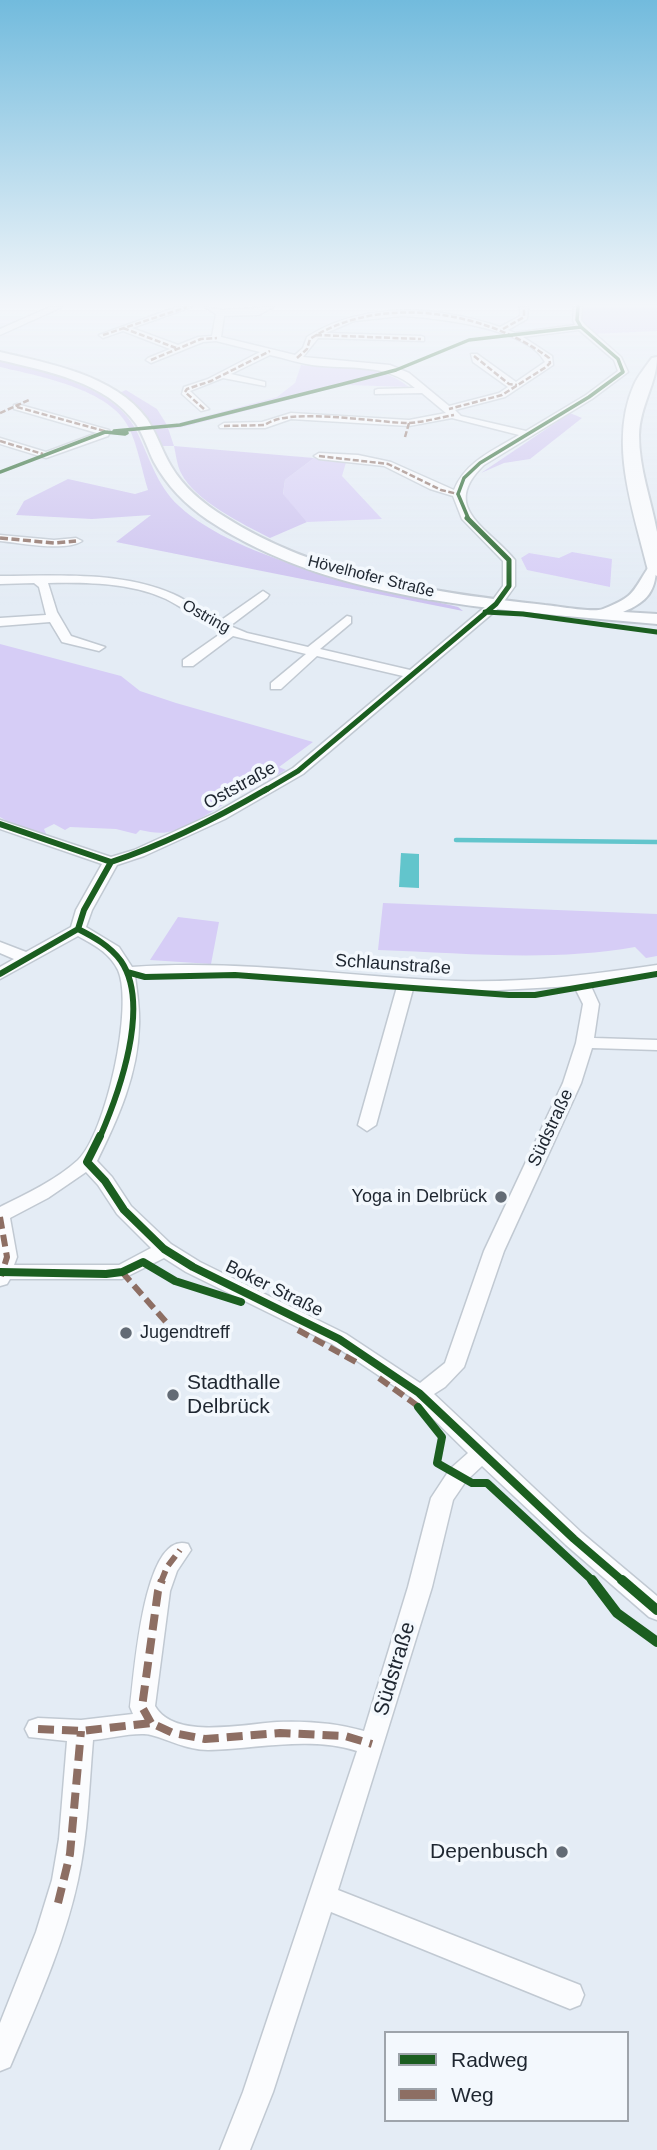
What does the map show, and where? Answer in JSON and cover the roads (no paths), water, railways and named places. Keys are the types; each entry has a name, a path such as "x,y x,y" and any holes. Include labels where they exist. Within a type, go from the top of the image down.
{"main road":[{"name":"Hövelhofer Straße","path":"126,407 146,428 168,473 190,499 225,524 261,544 338,572 496,604 566,612 657,612"},
{"path":"605,613 639,599 657,569 636,481 632,439 636,407"},
{"name":"Hövelhofer Straße","path":"605,613 657,619"},
{"path":"605,613 657,626"}],"street":[{"path":"0,441 46,455 105,432 18,407"},
{"path":"446,407 451,412 527,435"},
{"path":"224,426 265,425 297,413 409,423 465,407"},
{"path":"496,604 509,586 509,559 466,517 458,494 464,478 480,463 572,407"},
{"path":"405,437 409,423"},
{"path":"319,456 378,462 398,468 439,491 458,494"},
{"path":"0,538 54,543 76,541"},
{"name":"Ostring","path":"0,580 103,582 151,590 171,597 204,619 227,629 412,674"},
{"path":"37,580 44,586 54,618 66,639 99,647"},
{"path":"188,663 263,595"},
{"name":"Oststraße","path":"111,862 139,853 220,816 299,771 496,604"},
{"path":"0,622 54,618"},
{"path":"276,685 312,655 312,651 347,620"},
{"path":"0,824 111,862 83,910 78,929 0,974"},
{"path":"78,929 113,950 127,972 131,1026 121,1082 109,1118 87,1162 41,1194 0,1216 7,1257 1,1275 122,1272 164,1249"},
{"path":"0,947 25,958"},
{"name":"Schlaunstraße","path":"127,972 166,969 229,971 498,986 580,981 657,970"},
{"name":"Südstraße","path":"419,1393 438,1382 454,1367 494,1251 572,1083 585,1043 591,1004 580,981"},
{"path":"367,1125 407,982"},
{"path":"585,1043 657,1045"},
{"name":"Boker Straße","path":"87,1162 105,1181 124,1210 164,1249 193,1267 340,1339 419,1393 574,1539 657,1610"},
{"name":"Südstraße","path":"235,2150 258,2092 372,1744 420,1587 442,1498 458,1475 482,1453"},
{"path":"151,1723 142,1707 158,1591 167,1567 180,1550"},
{"path":"37,1729 81,1731 151,1723 173,1733 205,1739 280,1733 345,1736 372,1744"},
{"path":"0,2057 44,1948 58,1903 70,1854 81,1731"},
{"path":"322,1896 570,1995"}],"water":[{"path":"401,853 419,854 419,888 399,887"}],"waterway":[{"path":"456,840 657,842"}],"place":[{"name":"Yoga in Delbrück","path":"501,1197"},
{"name":"Jugendtreff","path":"126,1333"},
{"name":"Stadthalle Delbrück","path":"173,1395"},
{"name":"Depenbusch","path":"562,1852"}]}
